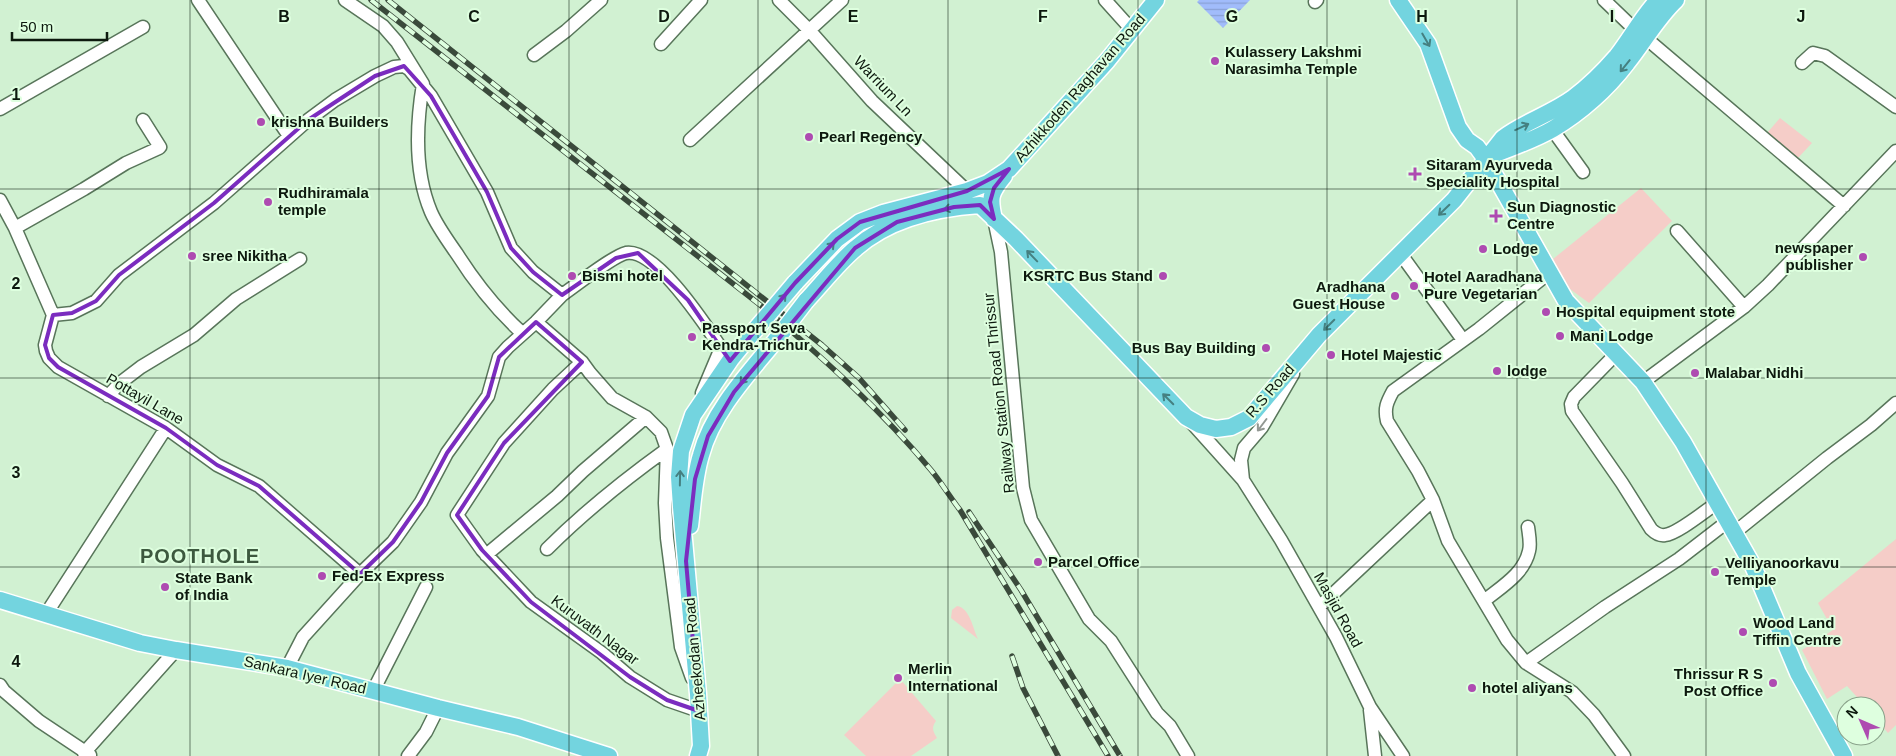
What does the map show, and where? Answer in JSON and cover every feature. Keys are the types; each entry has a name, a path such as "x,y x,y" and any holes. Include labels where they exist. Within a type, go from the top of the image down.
{"main road":[{"name":"Azhikkoden Raghavan Road","path":"744,343 795,283 837,239 860,222 883,213 967,191 988,183 1009,169 1063,110 1156,0"},
{"path":"1398,0 1416,24 1431,50 1458,127 1467,140 1485,158 1566,301 1643,382 1683,442 1753,566 1798,673 1844,756"},
{"path":"1485,158 1552,130 1582,109 1605,88 1627,64 1640,32 1658,0"},
{"path":"1640,32 1676,0"},
{"name":"R.S Road","path":"967,191 1016,239 1186,417 1200,426 1216,429 1231,427 1243,422 1254,413 1319,335 1454,200 1485,158 1503,138 1513,131 1546,116 1573,98 1595,80 1640,32"},
{"path":"994,219 990,202 994,188 1009,169"},
{"name":"Azheekodan Road","path":"686,561 695,479 701,453 708,436 734,392 806,301 855,248 875,234 898,222 954,207 980,205"},
{"name":"Azheekodan Road","path":"698,756 701,746 679,477 681,452 693,415 744,343"},
{"name":"Sankara Iyer Road","path":"0,600 140,643 287,668 518,727 609,756"}],"street":[{"path":"198,0 289,136"},
{"path":"345,0 382,26 397,42 432,96 487,192 511,248 533,272 562,295"},
{"path":"534,55 566,31 601,0"},
{"path":"662,44 701,0"},
{"name":"Warrium Ln","path":"779,0 810,31 872,101 967,191"},
{"path":"690,140 842,0"},
{"path":"1105,0 1132,30"},
{"path":"1604,0 1844,206"},
{"path":"0,109 144,27"},
{"path":"1802,63 1814,53 1825,56 1896,107"},
{"path":"0,200 15,228 53,315 72,313 96,301 119,275 170,235 194,219 289,136 335,100 394,67 404,66 423,84"},
{"path":"423,84 419,111 418,146 422,184 431,213 474,282 498,311 522,333"},
{"path":"15,228 126,163 159,148 143,120"},
{"path":"1552,130 1583,172"},
{"path":"1643,382 1744,307 1768,285 1896,151"},
{"name":"Railway Station Road Thrissur","path":"994,219 1001,252 1023,488 1031,520 1089,619 1111,641 1157,713 1170,726 1188,756"},
{"path":"1677,231 1744,307"},
{"path":"287,668 303,637 360,574 393,542 421,502 447,453 488,396 499,357 562,295 626,253 638,253 648,259 688,300 721,348 693,415"},
{"path":"1400,253 1463,340"},
{"path":"108,396 141,367 194,335 236,299 300,260"},
{"path":"1550,272 1463,340 1393,390 1386,403 1385,412 1387,421 1418,471 1433,500 1448,541 1507,640 1526,662 1572,692 1594,715 1624,756"},
{"name":"Pottayil Lane","path":"53,315 45,345 49,358 58,367 166,428 217,465 259,486 360,574"},
{"path":"536,322 582,362 612,398 646,417 661,432 666,449 666,520 681,647 698,694"},
{"path":"1243,480 1241,460 1244,448 1262,427 1275,407 1304,353"},
{"path":"1616,354 1574,397 1571,404 1572,411 1651,529 1657,534 1666,535 1681,528 1717,503"},
{"name":"Kuruvath Nagar","path":"582,362 553,389 504,443 456,515 486,555 532,602 602,653 630,677 667,700 699,711"},
{"path":"1526,662 1604,607 1730,527 1871,426 1896,404"},
{"path":"486,555 558,496 583,471 646,417"},
{"name":"Masjid Road","path":"1186,417 1243,480 1281,540 1336,637 1370,707 1403,756"},
{"path":"46,614 166,428"},
{"path":"547,549 575,521 629,476 666,449"},
{"path":"1319,607 1433,500"},
{"path":"1484,601 1514,576 1525,563 1530,550 1528,528"},
{"path":"374,691 426,587"},
{"path":"0,684 4,691 39,721 88,754 176,650"},
{"path":"1370,707 1375,756"},
{"path":"408,756 426,732 438,708"}],"highlighted area":[{"path":"404,66 431,96 487,192 511,248 533,272 562,295 616,258 638,253 688,300 730,361 795,283 837,239 860,222 967,191 1009,169 994,188 990,202 994,219 980,205 954,207 897,222 855,248 734,392 708,436 695,479 686,561 699,711 667,700 630,677 531,602 482,550 457,515 504,443 582,362 536,322 499,357 488,396 447,453 421,502 393,542 360,574 259,486 217,465 166,428 58,367 49,358 45,345 53,315 72,313 96,301 119,275 214,203 308,120 375,76"}],"shaded area":[{"path":"1780,118 1812,143 1797,159 1767,133"},
{"path":"1641,188 1672,221 1589,303 1570,289 1553,259"},
{"path":"1896,539 1896,725 1888,733 1886,731 1886,696 1856,696 1847,686 1827,699 1802,650 1833,630 1818,603"},
{"path":"957,606 968,615 978,639 951,618 952,610"},
{"path":"900,679 936,721 933,729 937,738 911,756 866,756 844,735"}],"water":[{"path":"1199,0 1250,0 1223,28 1197,2"}],"railway":[{"path":"371,0 769,312 832,368 893,427 931,470 960,510 1108,756"},
{"path":"388,0 822,345 859,378 905,430"},
{"path":"969,512 1021,590 1120,756"},
{"path":"1012,656 1023,688 1058,756"}],"place":[{"name":"Kulassery Lakshmi Narasimha Temple","path":"1215,61"},
{"name":"krishna Builders","path":"261,122"},
{"name":"Pearl Regency","path":"809,137"},
{"name":"Sitaram Ayurveda Speciality Hospital","path":"1415,174"},
{"name":"Rudhiramala temple","path":"268,202"},
{"name":"Sun Diagnostic Centre","path":"1496,216"},
{"name":"Lodge","path":"1483,249"},
{"name":"sree Nikitha","path":"192,256"},
{"name":"newspaper publisher","path":"1863,257"},
{"name":"Bismi hotel","path":"572,276"},
{"name":"KSRTC Bus Stand","path":"1163,276"},
{"name":"Hotel Aaradhana Pure Vegetarian","path":"1414,286"},
{"name":"Aradhana Guest House","path":"1395,296"},
{"name":"Hospital equipment stote","path":"1546,312"},
{"name":"Mani Lodge","path":"1560,336"},
{"name":"Passport Seva Kendra-Trichur","path":"692,337"},
{"name":"Bus Bay Building","path":"1266,348"},
{"name":"Hotel Majestic","path":"1331,355"},
{"name":"lodge","path":"1497,371"},
{"name":"Malabar Nidhi","path":"1695,373"},
{"name":"Parcel Office","path":"1038,562"},
{"name":"Velliyanoorkavu Temple","path":"1715,572"},
{"name":"Fed-Ex Express","path":"322,576"},
{"name":"State Bank of India","path":"165,587"},
{"name":"Wood Land Tiffin Centre","path":"1743,632"},
{"name":"Merlin International","path":"898,678"},
{"name":"Thrissur R S Post Office","path":"1773,683"},
{"name":"hotel aliyans","path":"1472,688"}],"district":[{"name":"POOTHOLE","path":"200,556"}]}
